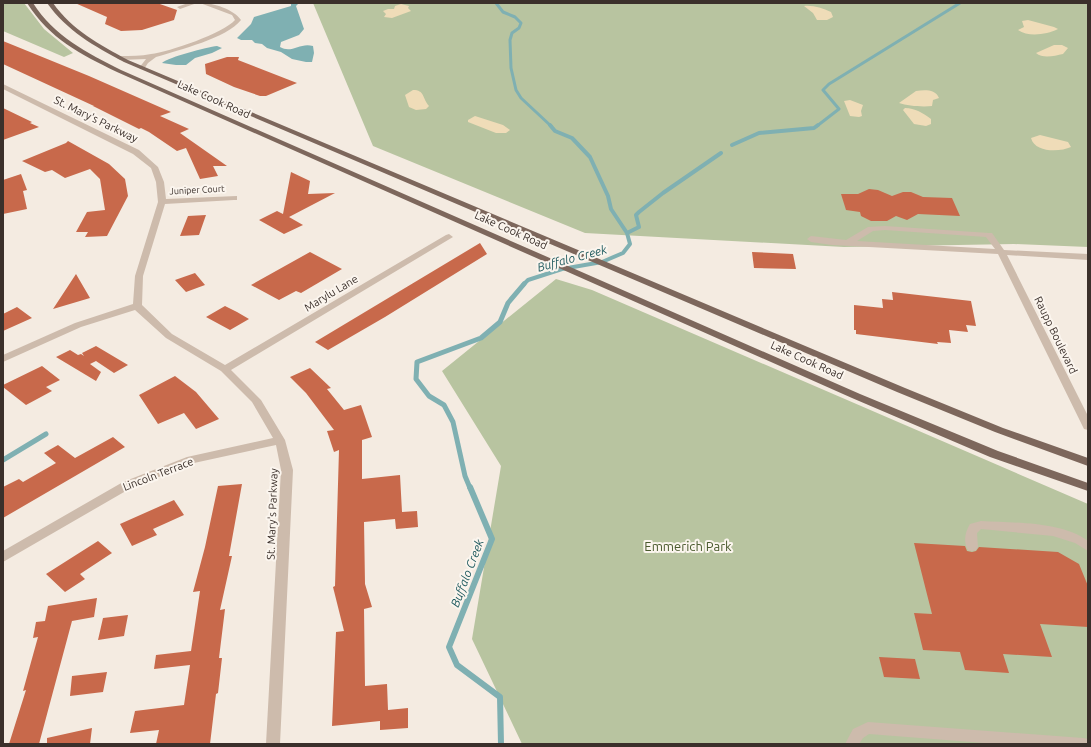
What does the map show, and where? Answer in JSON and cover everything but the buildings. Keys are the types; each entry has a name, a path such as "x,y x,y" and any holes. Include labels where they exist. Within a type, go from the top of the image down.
{"main road":[{"name":"Lake Cook Road","path":"30,3 39,18 59,37 105,64 634,299 994,454 1088,487"},
{"name":"Lake Cook Road","path":"50,3 76,32 120,58 142,68 901,390 999,430 1088,462"}],"street":[{"path":"180,7 194,3"},
{"path":"120,58 154,56 223,32 237,23 238,20 234,14 203,3"},
{"path":"216,8 223,5"},
{"path":"142,68 145,62 154,56"},
{"name":"St. Mary's Parkway","path":"3,86 136,152 154,166 160,182 162,202 139,276 137,306 169,336 225,369 256,400 280,440 287,470 273,744"},
{"name":"Juniper Court","path":"162,202 234,198"},
{"name":"Raupp Boulevard","path":"848,243 871,230 885,228 989,235 1002,253 1088,427"},
{"name":"Marylu Lane","path":"225,369 449,237"},
{"path":"811,239 848,243 1088,257"},
{"path":"3,360 78,325 137,306"},
{"name":"Lincoln Terrace","path":"3,557 127,485 191,460 280,440"},
{"path":"972,547 971,533 974,526 981,525 1056,532 1072,537 1084,543 1088,547"},
{"path":"852,744 855,735 868,728 1083,744"}],"green space":[{"path":"3,3 24,3 44,29 73,53 64,57 3,31"},
{"path":"313,3 1088,3 1088,247 1014,244 844,247 585,233 373,146"},
{"name":"Emmerich Park","path":"556,279 592,290 1088,504 1088,744 522,744 472,639 501,466 442,371"}],"sand":[{"path":"401,4 409,6 408,8 411,11 392,18 384,17 386,14 383,11 394,9 395,6"},
{"path":"804,6 814,6 824,9 831,12 833,17 827,20 817,20 813,13"},
{"path":"1028,20 1058,29 1048,33 1037,34 1027,34 1018,30 1024,27 1022,21"},
{"path":"1054,45 1062,45 1068,48 1063,54 1052,56 1042,56 1036,53"},
{"path":"413,90 420,91 429,106 426,109 416,110 409,107 405,95"},
{"path":"926,90 935,93 939,98 933,100 932,106 915,106 899,103 916,91"},
{"path":"850,100 863,105 861,111 862,116 850,116 844,101"},
{"path":"905,108 916,110 925,115 931,119 931,124 926,126 914,124 903,110"},
{"path":"475,116 503,125 510,130 506,133 496,133 468,122 468,120"},
{"path":"1040,135 1068,142 1071,147 1061,150 1043,149 1033,143 1031,138"}],"water":[{"path":"291,4 298,4 296,6 304,29 299,35 281,42 280,47 284,49 292,49 304,45 313,46 314,53 312,62 292,59 281,52 267,48 262,44 255,43 252,40 241,40 237,38 251,24 254,17 291,6"},
{"path":"217,46 222,48 212,53 195,58 186,65 162,63 180,55"}],"waterway":[{"name":"Buffalo Creek","path":"496,3 503,12 515,17 521,23 519,28 512,33 510,40 511,68 516,90 521,98 550,125"},
{"path":"817,126 839,109 823,90 829,84 960,3"},
{"name":"Buffalo Creek","path":"550,125 555,131 572,138 590,157 608,196 611,209 627,233"},
{"path":"732,145 759,133 814,128 818,125"},
{"path":"627,233 639,227 636,215 639,212 663,193 721,153"},
{"name":"Buffalo Creek","path":"524,284 528,280 562,269 602,262 623,253 630,244 627,233"},
{"name":"Buffalo Creek","path":"470,488 465,476 453,422 444,405 429,396 416,379 417,362 481,338 500,322 508,303 524,284"},
{"path":"3,460 46,434"},
{"name":"Buffalo Creek","path":"470,487 492,539 449,647 457,665 500,697 501,744"}]}
